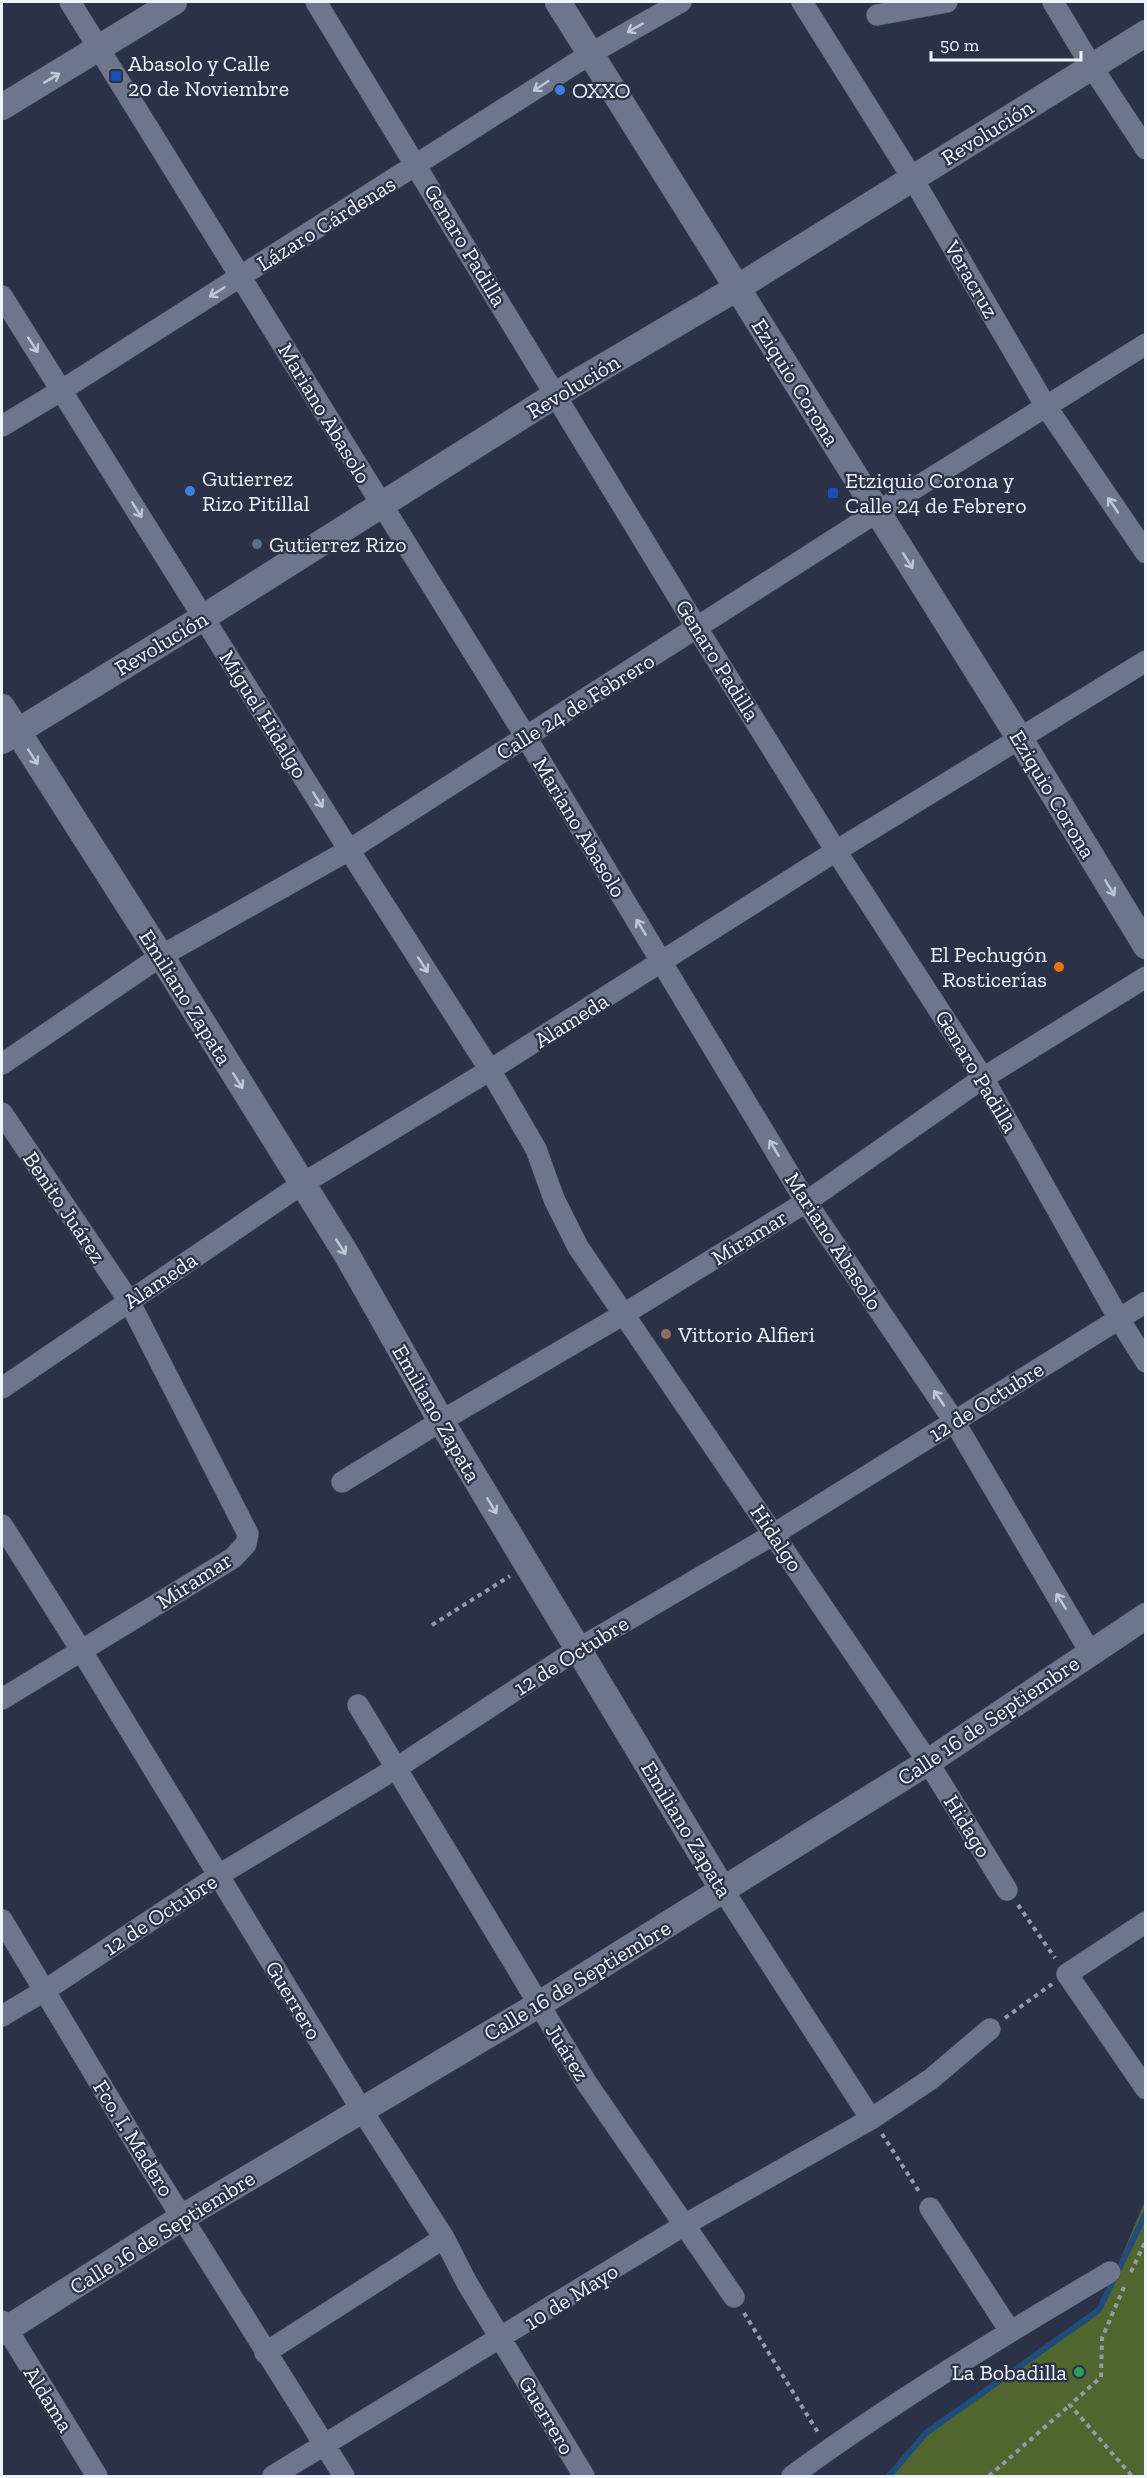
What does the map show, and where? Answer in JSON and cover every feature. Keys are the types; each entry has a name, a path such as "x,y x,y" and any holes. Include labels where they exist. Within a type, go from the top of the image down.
{"street":[{"name":"Mariano Abasolo","path":"70,2 526,737 806,1202 954,1420 1090,1652"},
{"path":"2,107 174,2"},
{"name":"Genaro Padilla","path":"316,2 557,394 697,628 836,851 983,1078 1119,1319 1146,1362"},
{"name":"Eziquio Corona","path":"558,2 1020,740 1146,946"},
{"name":"Lázaro Cárdenas","path":"2,426 590,54 681,2"},
{"name":"Veracruz","path":"802,2 913,178 1045,405 1146,554"},
{"path":"877,15 947,2"},
{"path":"1053,2 1092,67 1146,148"},
{"name":"Revolución","path":"9,736 204,617 557,394 737,288 1146,33"},
{"name":"Miguel Hidalgo","path":"2,296 349,850 490,1070"},
{"name":"Calle 24 de Febrero","path":"2,1064 161,956 349,850 1045,405 1146,344"},
{"name":"Alameda","path":"2,1388 302,1184 663,963 836,851 1146,661"},
{"name":"Emiliano Zapata","path":"2,707 9,736 161,956 346,1255 527,1566 723,1890 871,2119"},
{"name":"Miramar","path":"342,1482 624,1314 806,1202 983,1078 1146,977"},
{"name":"Hidalgo","path":"490,1070 536,1149 554,1199 578,1247 928,1762"},
{"name":"Benito Juárez","path":"2,1113 129,1301"},
{"name":"Miramar","path":"2,1700 233,1558 246,1544 248,1534 129,1301"},
{"name":"12 de Octubre","path":"2,2016 44,1991 219,1875 395,1769 578,1649 774,1534 1146,1302"},
{"name":"Guerrero","path":"2,1525 81,1650 361,2109 444,2238 467,2283 584,2476"},
{"name":"Calle 16 de Septiembre","path":"3,2328 361,2109 538,2005 723,1890 928,1762 1146,1616"},
{"name":"Juárez","path":"358,1705 586,2082 686,2224 734,2297"},
{"name":"Hidago","path":"928,1762 1007,1890"},
{"name":"Fco. I. Madero","path":"2,1920 265,2353 344,2476"},
{"path":"1146,1922 1067,1974 1146,2089"},
{"name":"10 de Mayo","path":"273,2476 686,2224 871,2119 931,2079 990,2029"},
{"path":"930,2208 1010,2331"},
{"path":"265,2353 444,2238"},
{"path":"792,2476 829,2449 1010,2331 1122,2276"},
{"name":"Aldama","path":"3,2328 97,2476"}],"path":[{"path":"432,1625 527,1566"},
{"path":"990,2029 1067,1974 1007,1890"},
{"path":"871,2119 930,2208"},
{"path":"989,2476 1101,2378 1102,2338 1122,2276 1146,2240"},
{"path":"734,2297 829,2449"},
{"path":"1070,2405 1132,2476"}],"green space":[{"name":"La Bobadilla","path":"1145,2201 1145,2476 889,2476 926,2433 1099,2310"}],"waterway":[{"path":"889,2476 926,2433 1099,2310 1146,2213"}],"place":[{"name":"Abasolo y Calle 20 de Noviembre","path":"116,76"},
{"name":"OXXO","path":"560,90"},
{"name":"Gutierrez Rizo Pitillal","path":"190,491"},
{"name":"Etziquio Corona y Calle 24 de Febrero","path":"833,493"},
{"name":"Gutierrez Rizo","path":"257,544"},
{"name":"El Pechugón Rosticerías","path":"1059,967"},
{"name":"Vittorio Alfieri","path":"666,1334"},
{"name":"La Bobadilla","path":"1079,2372"}]}
